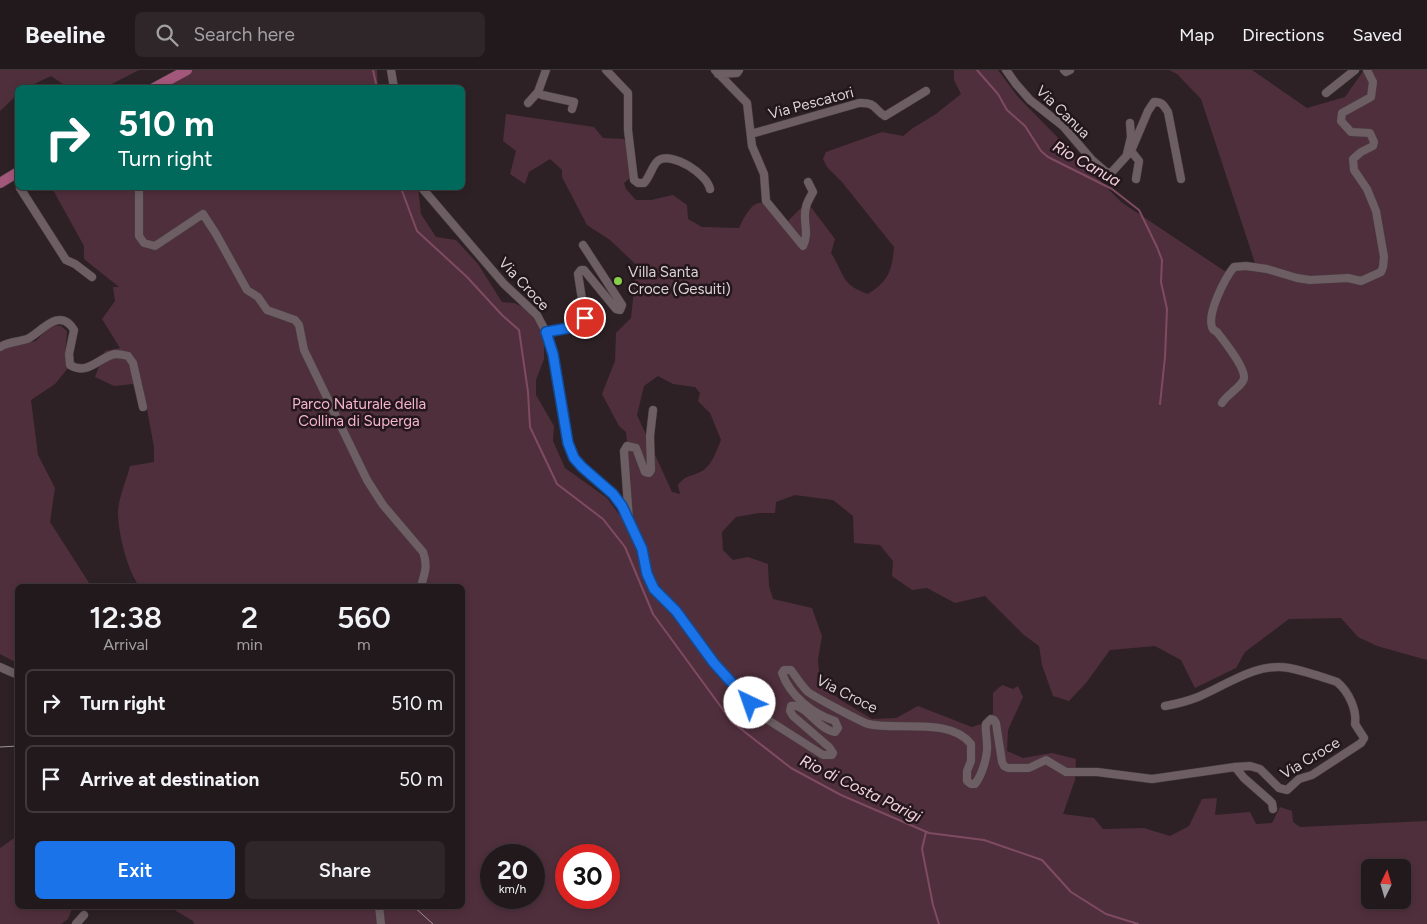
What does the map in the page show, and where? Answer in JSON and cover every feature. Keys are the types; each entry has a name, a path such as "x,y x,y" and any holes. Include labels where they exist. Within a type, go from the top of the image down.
{"main road":[{"path":"160,85 187,70"},
{"path":"0,183 15,177"}],"street":[{"path":"391,70 394,85"},
{"path":"528,103 538,92 546,70"},
{"path":"606,70 628,93 628,130 634,180 638,183 644,183 649,178 656,163 660,159 668,158 698,171 709,183 710,188"},
{"path":"717,72 737,73 739,70"},
{"name":"Via Canua","path":"1006,70 1030,100 1063,126 1092,160 1106,172 1111,173 1129,153 1154,102 1162,103 1168,112 1181,179"},
{"path":"1064,70 1066,72 1070,70"},
{"path":"1326,93 1356,70"},
{"path":"1222,403 1225,397 1243,382 1244,376 1243,370 1228,346 1212,328 1211,318 1218,295 1234,267 1246,266 1267,269 1310,280 1348,278 1362,281 1383,268 1384,258 1375,207 1367,189 1354,170 1353,159 1372,146 1374,142 1370,133 1351,132 1341,121 1342,113 1371,97 1374,82 1368,70"},
{"name":"Via Pescatori","path":"717,72 747,103 746,110 751,134 865,102 876,106 885,116 926,90"},
{"path":"538,92 542,95 574,102 572,109"},
{"path":"1130,123 1129,153 1139,161 1136,179"},
{"path":"751,134 752,146 764,174 766,201 803,246 807,238 806,207 813,192 808,182"},
{"path":"21,190 66,260 75,264 92,277"},
{"path":"139,190 139,236 144,243 155,246 203,214 247,290 258,297 267,310 295,320 299,325 304,350 367,480 382,505 423,552 427,561 422,584"},
{"name":"Via Croce","path":"424,190 504,284 537,314 546,332 553,354 568,443 574,458 613,494 622,506 642,549 647,574 654,589 676,611 714,663 762,716 823,755 829,756 832,753 829,747 793,716 790,710 791,706 796,705 801,707 822,727 833,732 838,728 835,721 818,714 796,696 782,673 784,670 791,670 808,692 867,724 893,727 941,728 966,737 971,744 971,761 966,778 971,784 975,784 978,781 987,744 986,724 992,719 996,723 1002,762 1008,768 1029,768 1046,760 1066,772 1097,772 1152,779 1250,766 1260,769 1279,788 1284,790 1287,790 1298,779 1312,775 1363,741 1363,734 1355,724 1357,719 1349,694 1337,682 1288,668 1254,671 1222,684 1198,697 1165,706"},
{"path":"546,332 580,326 583,323 585,318 578,274 581,270 584,270 616,309 620,310 622,306 583,244"},
{"path":"0,347 33,336 48,323 60,321 71,324 74,330 69,354 70,365 89,368 116,354 128,356 133,363 143,407"},
{"path":"628,521 630,517 624,451 627,446 636,448 645,472 649,473 651,470 650,436 653,410"},
{"path":"0,666 15,674"},
{"path":"1235,767 1244,778 1272,803 1273,809"},
{"path":"379,909 381,924"},
{"path":"76,924 84,914"}],"green space":[{"path":"0,70 139,70 110,85 64,85 51,76 32,85 15,85 15,97 0,111"},
{"path":"194,70 377,70 378,85 163,85"},
{"name":"Parco Naturale della Collina di Superga","path":"954,70 998,70 1018,97 1121,202 1226,272 1242,270 1255,263 1201,99 1177,74 1169,70 1252,70 1307,108 1345,97 1364,70 1427,70 1427,660 1377,646 1358,637 1341,618 1289,619 1245,652 1236,668 1195,688 1181,660 1155,646 1110,650 1086,683 1069,701 1053,696 1042,665 1039,646 1024,635 985,596 955,603 927,588 912,590 892,576 893,561 880,545 854,543 853,516 833,500 795,495 776,502 775,513 759,513 736,517 722,532 723,550 733,560 748,557 768,564 769,586 773,599 812,608 822,636 818,660 820,684 842,701 872,719 896,718 918,706 972,727 981,724 993,714 993,693 1002,685 1013,689 1018,686 1023,697 1008,730 1007,751 1023,758 1052,753 1076,759 1075,780 1063,814 1094,818 1103,829 1144,828 1170,836 1189,826 1202,799 1217,798 1215,815 1250,812 1256,824 1272,823 1280,807 1292,811 1293,822 1300,827 1427,821 1427,924 194,924 193,921 173,909 465,909 465,584 138,584 124,550 118,507 130,466 154,462 154,447 142,383 114,386 95,377 105,351 120,348 102,319 115,301 113,287 119,287 84,259 84,246 53,190 418,190 421,214 436,237 456,240 478,264 502,302 514,303 534,313 544,341 544,359 536,380 536,395 554,426 553,441 565,468 607,498 626,524 633,515 630,505 631,483 626,432 619,426 602,394 615,361 616,333 631,318 635,280 646,274 610,240 587,225 562,177 562,170 550,159 529,172 525,184 510,174 516,151 503,141 506,114 594,127 603,138 624,139 634,160 631,177 624,183 626,189 636,200 651,200 673,195 687,205 688,219 702,227 739,228 750,209 760,203 772,208 787,222 807,202 835,239 831,253 848,283 859,291 868,294 881,284 888,274 894,247 842,182 827,167 823,159 826,152 882,132 903,136 936,114 961,94 954,80","holes":["658,376 673,384 695,387 700,393 698,401 710,413 721,440 714,457 706,469 681,481 678,485 680,494 672,492 637,415 644,386"]},
{"path":"51,325 61,326 67,331 65,356 68,368 55,384 31,400 38,455 55,488 50,522 90,584 15,584 15,662 0,654 0,351 6,347 36,341"},
{"path":"15,837 15,909 72,909 68,919 61,924 0,924 0,848"}],"waterway":[{"name":"Rio di Costa Parigi","path":"373,70 376,85"},
{"name":"Rio Canua","path":"977,70 998,94 1007,110 1025,126 1041,151 1048,157 1112,189 1139,210 1162,260 1161,282 1167,309 1165,357 1160,404"},
{"name":"Rio di Costa Parigi","path":"402,190 417,231 467,277 502,315 519,330 528,392 530,427 557,484 603,519 625,547 653,614 732,722 791,768 841,795 929,833 984,840 1042,860 1071,892 1106,914 1138,924"},
{"path":"926,832 922,849 933,905 939,924"}],"tram line":[{"path":"0,747 15,746"},
{"path":"416,909 433,924"}],"place":[{"name":"Villa Santa Croce (Gesuiti)","path":"618,281"}],"route":[{"path":"585,318 580,326 546,332 553,354 568,443 574,458 613,494 622,506 642,549 647,574 654,589 676,611 714,663 750,703"}]}
